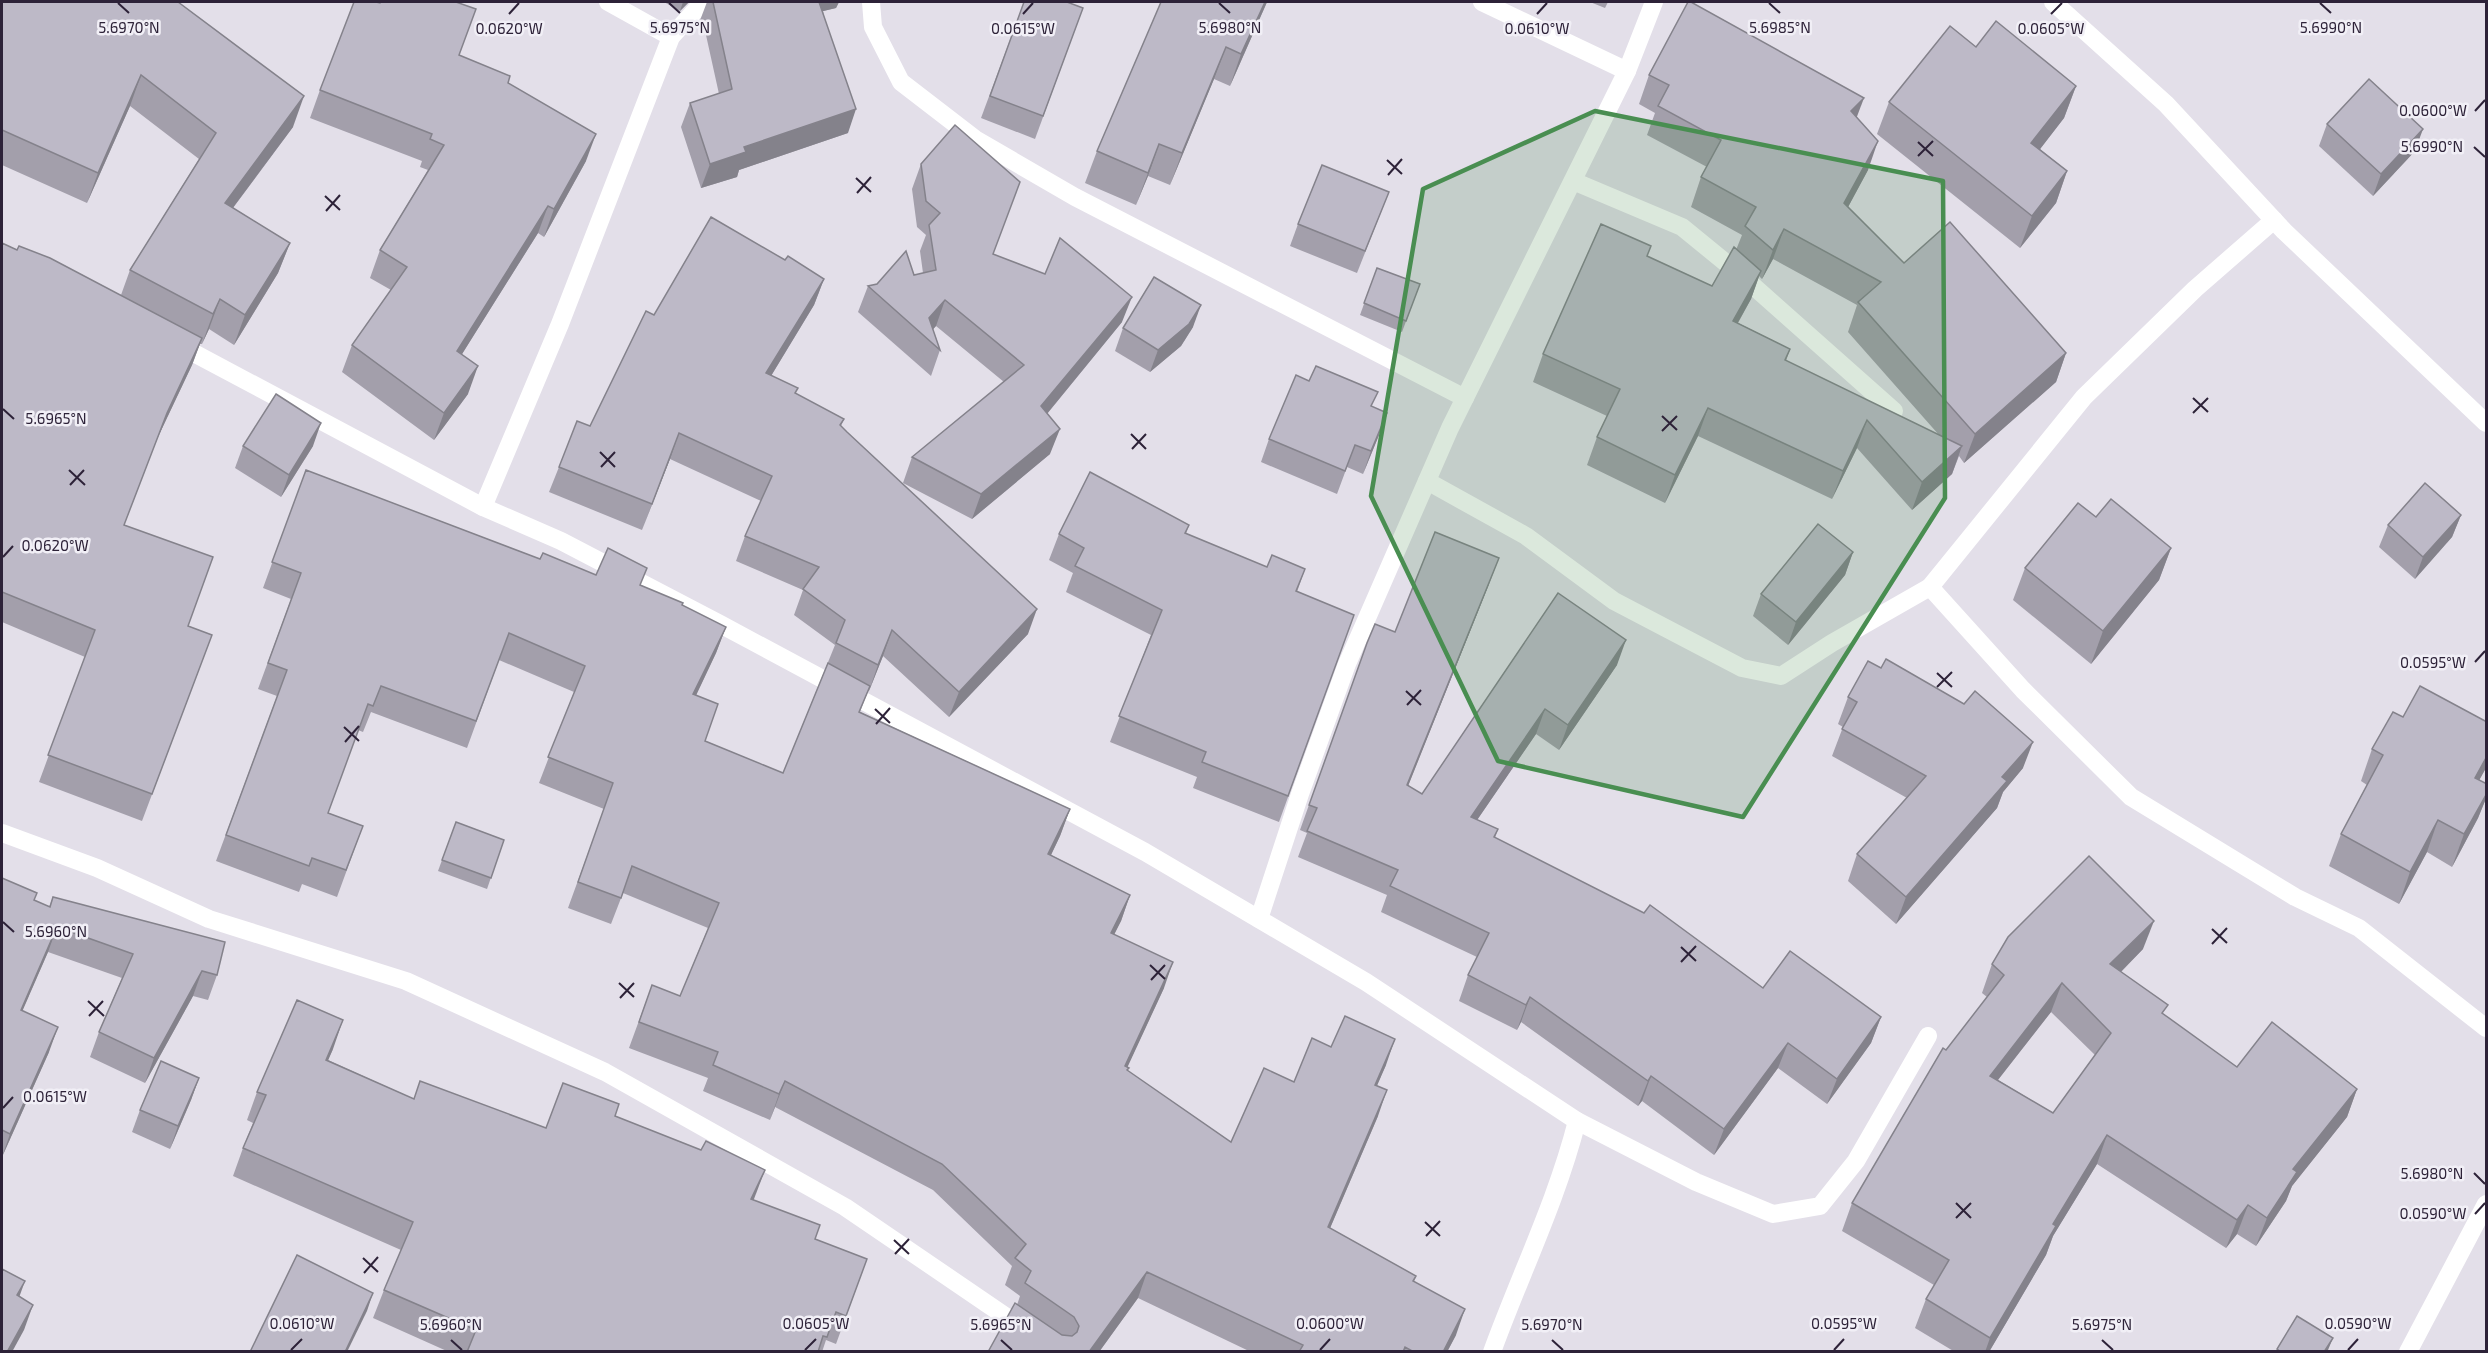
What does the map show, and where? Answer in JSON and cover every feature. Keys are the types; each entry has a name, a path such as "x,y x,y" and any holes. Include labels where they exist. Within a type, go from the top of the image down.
{"street":[{"path":"608,2 671,37"},
{"path":"483,507 560,324 671,37 703,2"},
{"path":"871,2 873,27 901,82 975,139 1075,197 1465,398"},
{"path":"1482,2 1627,71"},
{"path":"1259,919 1300,794 1347,664 1465,398 1627,71 1654,2"},
{"path":"2053,2 2166,104 2274,220 2487,423"},
{"path":"1573,181 1682,227 1743,276 1894,411"},
{"path":"1427,481 1526,536 1614,601 1742,668 1781,676 1832,643 1930,587 2084,398 2195,289 2274,220"},
{"path":"156,333 483,507 561,541 720,624 1145,852 1366,982 1577,1121 1696,1182 1773,1214 1820,1206 1856,1161 1928,1036"},
{"path":"1930,587 2023,690 2131,797 2295,897 2359,928 2487,1028"},
{"path":"2,833 97,868 209,919 406,981 605,1072 845,1207 1058,1352"},
{"path":"1492,1352 1520,1275 1564,1171 1577,1121"},
{"path":"2408,1352 2487,1204"}],"highlighted area":[{"path":"1595,111 1943,181 1945,498 1743,817 1498,761 1371,496 1423,189"}],"building":[{"path":"2,2 178,2 304,96 225,203 290,243 245,315 220,299 213,314 130,270 216,133 141,75 98,173 2,130"},
{"path":"354,2 456,2 476,9 459,55 510,76 508,83 596,134 554,209 548,206 457,351 478,366 444,413 352,345 407,267 380,250 444,145 430,139 432,134 320,90"},
{"path":"713,2 819,2 856,109 744,147 746,152 710,164 690,103 732,89"},
{"path":"1024,2 1067,2 1083,8 1043,116 990,96"},
{"path":"1161,2 1265,2 1241,54 1226,47 1182,153 1159,144 1148,173 1097,151"},
{"path":"1688,2 1864,98 1851,111 1878,141 1844,203 1904,263 1950,222 2066,353 1975,434 1858,302 1881,282 1784,229 1773,250 1745,226 1756,207 1701,177 1721,140 1658,106 1669,85 1649,75"},
{"path":"1996,21 2076,86 2031,143 2067,171 2032,216 1889,102 1950,26 1976,47"},
{"path":"2369,79 2423,129 2381,174 2327,124"},
{"path":"955,125 1020,182 993,254 1045,274 1060,238 1132,297 1041,406 1060,429 981,494 912,457 1024,365 945,300 929,318 940,350 868,286 877,284 906,251 914,275 936,270 929,225 940,213 926,201 921,164"},
{"path":"1322,165 1389,192 1365,251 1298,224"},
{"path":"711,217 785,260 788,256 824,279 766,373 798,388 795,393 844,419 840,425 847,432 1037,609 959,692 892,630 878,665 836,643 845,620 803,589 819,567 745,536 772,476 679,433 652,504 559,467 577,421 590,426 646,311 654,315"},
{"path":"1601,224 1651,246 1647,256 1712,286 1734,247 1761,271 1733,321 1790,349 1785,360 1962,446 1922,482 1867,420 1843,471 1708,408 1675,475 1597,437 1620,389 1543,354"},
{"path":"2,243 17,250 19,246 50,258 202,338 167,413 124,525 213,557 188,626 212,635 152,794 48,755 95,630 2,592"},
{"path":"1377,268 1420,284 1406,321 1364,303"},
{"path":"1154,277 1201,305 1189,324 1158,350 1123,328"},
{"path":"1316,366 1378,392 1371,406 1387,413 1371,451 1355,445 1345,471 1269,439 1296,375 1309,381"},
{"path":"276,394 321,423 289,475 243,446"},
{"path":"306,470 540,559 543,553 596,575 608,548 647,568 640,585 683,603 682,605 726,627 693,694 718,704 705,741 783,773 828,663 870,686 859,712 1070,809 1048,854 1130,895 1111,933 1173,962 1125,1066 1129,1068 1127,1070 1231,1142 1264,1068 1294,1082 1312,1038 1331,1047 1345,1016 1395,1039 1375,1085 1387,1090 1328,1227 1416,1276 1413,1281 1465,1309 1443,1352 1414,1352 1405,1347 1403,1352 1299,1352 1303,1345 1147,1272 1089,1352 988,1352 1015,1303 1062,1335 1072,1336 1077,1332 1079,1326 1074,1317 1025,1283 1031,1271 1015,1258 1026,1244 942,1164 785,1081 779,1094 713,1065 718,1052 639,1022 652,985 680,996 719,903 632,866 621,898 578,882 613,783 548,757 585,666 509,633 476,721 381,686 373,706 368,704 328,813 363,826 346,870 312,858 309,866 226,835 287,670 268,663 301,573 272,562"},
{"path":"1090,472 1189,525 1185,533 1267,567 1272,555 1305,569 1296,591 1354,615 1288,796 1202,762 1206,752 1119,716 1162,610 1075,566 1084,548 1059,534"},
{"path":"2425,483 2461,515 2423,557 2388,525"},
{"path":"2111,499 2171,548 2103,631 2025,568 2078,503 2096,517"},
{"path":"1818,524 1853,552 1796,622 1761,594"},
{"path":"1435,532 1499,558 1407,785 1422,794 1558,593 1626,640 1568,725 1545,709 1471,817 1498,829 1494,837 1644,913 1650,905 1763,988 1790,951 1881,1017 1837,1079 1788,1043 1724,1129 1651,1076 1648,1081 1530,997 1526,1005 1468,975 1489,933 1390,886 1398,870 1307,831 1317,808 1309,805 1375,624 1395,632"},
{"path":"1886,659 1964,704 1975,691 2033,742 2002,777 2007,781 1906,897 1857,854 1926,776 1842,729 1857,702 1848,697 1868,661 1881,668"},
{"path":"2420,686 2487,722 2487,756 2475,778 2487,784 2487,793 2464,834 2438,820 2410,872 2341,834 2383,755 2372,749 2393,712 2403,717"},
{"path":"456,822 504,840 491,878 442,860"},
{"path":"2089,856 2154,921 2110,964 2168,1005 2162,1013 2237,1067 2272,1022 2357,1089 2293,1169 2297,1172 2267,1218 2248,1205 2237,1220 2107,1135 2053,1224 2056,1226 1990,1338 1926,1299 1949,1260 1852,1203 1943,1048 1946,1050 2004,975 1992,964 2008,937","holes":["2062,983 2111,1033 2053,1113 1990,1076"]},
{"path":"2,878 37,893 34,900 50,907 53,897 225,942 217,975 202,971 154,1058 99,1032 133,954 57,927 21,1010 58,1027 10,1134 2,1130"},
{"path":"297,1000 343,1020 326,1060 414,1099 420,1081 546,1128 563,1083 619,1104 615,1116 701,1150 706,1141 765,1170 751,1199 820,1225 815,1239 867,1259 846,1316 836,1312 827,1337 823,1336 818,1352 467,1352 476,1330 384,1290 413,1222 243,1148 266,1095 257,1092"},
{"path":"161,1061 199,1078 178,1126 140,1110"},
{"path":"297,1255 373,1293 345,1352 250,1352"},
{"path":"2,1269 25,1281 17,1295 33,1305 7,1352 2,1351"},
{"path":"2297,1316 2333,1338 2324,1352 2281,1352 2277,1349"}]}
